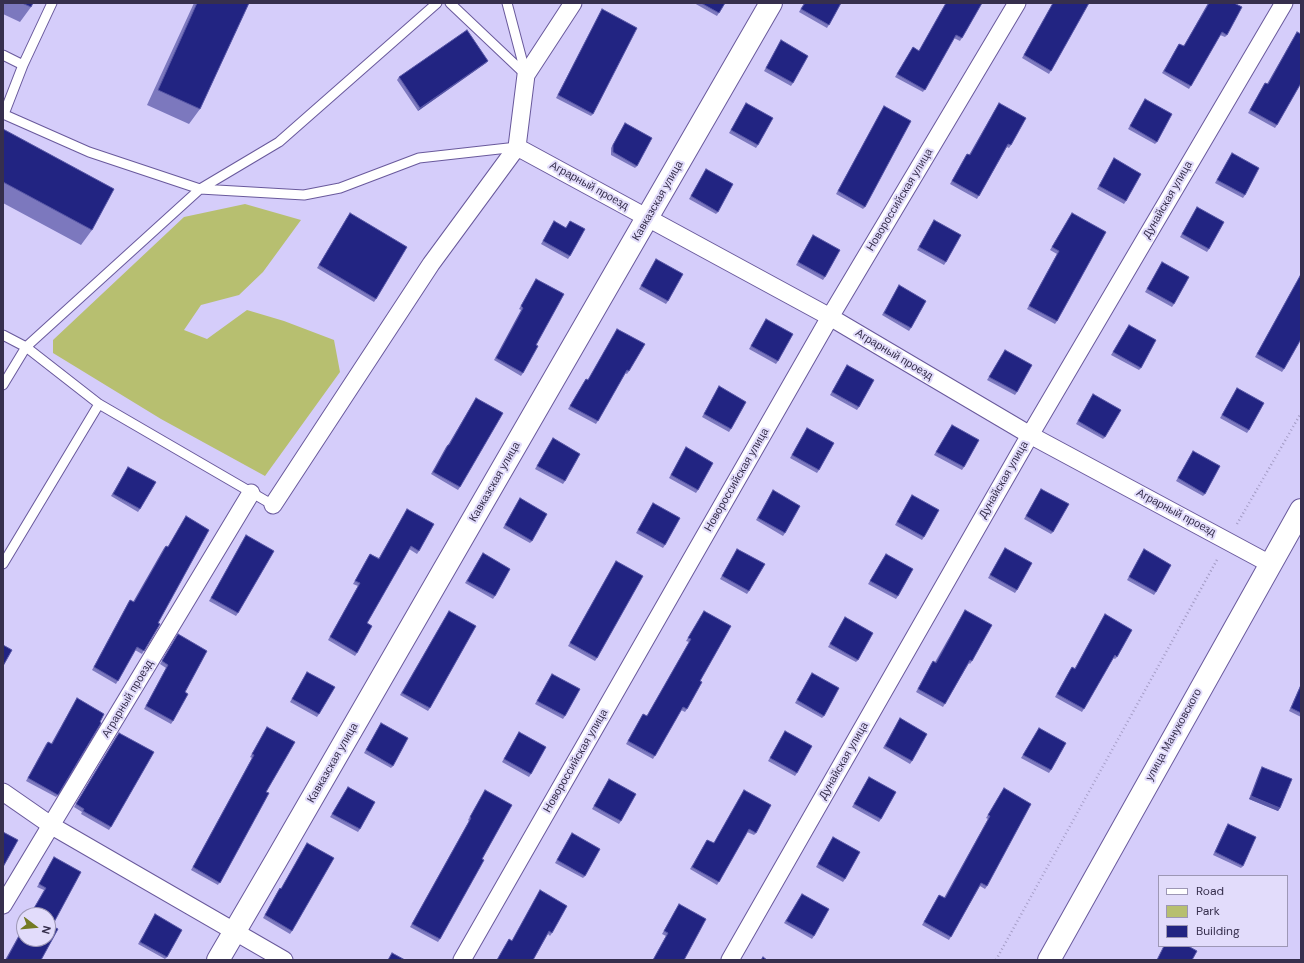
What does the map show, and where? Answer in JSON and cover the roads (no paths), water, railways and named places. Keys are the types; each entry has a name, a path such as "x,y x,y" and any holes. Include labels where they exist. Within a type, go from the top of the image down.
{"street":[{"path":"273,505 431,264 517,146 526,75 573,3"},
{"name":"Кавказская улица","path":"218,960 772,3"},
{"name":"Новороссийская улица","path":"462,960 830,317 1017,3"},
{"name":"Дунайская улица","path":"730,960 1030,435 1284,3"},
{"name":"Аграрный проезд","path":"517,146 648,219 830,317 1030,435 1270,564"},
{"name":"Аграрный проезд","path":"3,905 52,826 251,493"},
{"name":"улица Мануковского","path":"1049,960 1301,510"},
{"path":"3,792 52,826 284,960"}],"lane":[{"path":"52,3 23,65 3,114 90,152 200,189 304,194 340,188 418,158 517,146"},
{"path":"3,385 26,347 200,189 279,142 438,3"},
{"path":"450,3 526,75"},
{"path":"507,3 526,75"},
{"path":"3,55 23,65"},
{"path":"3,335 26,347 99,404 273,505"},
{"path":"3,564 99,404"}]}
